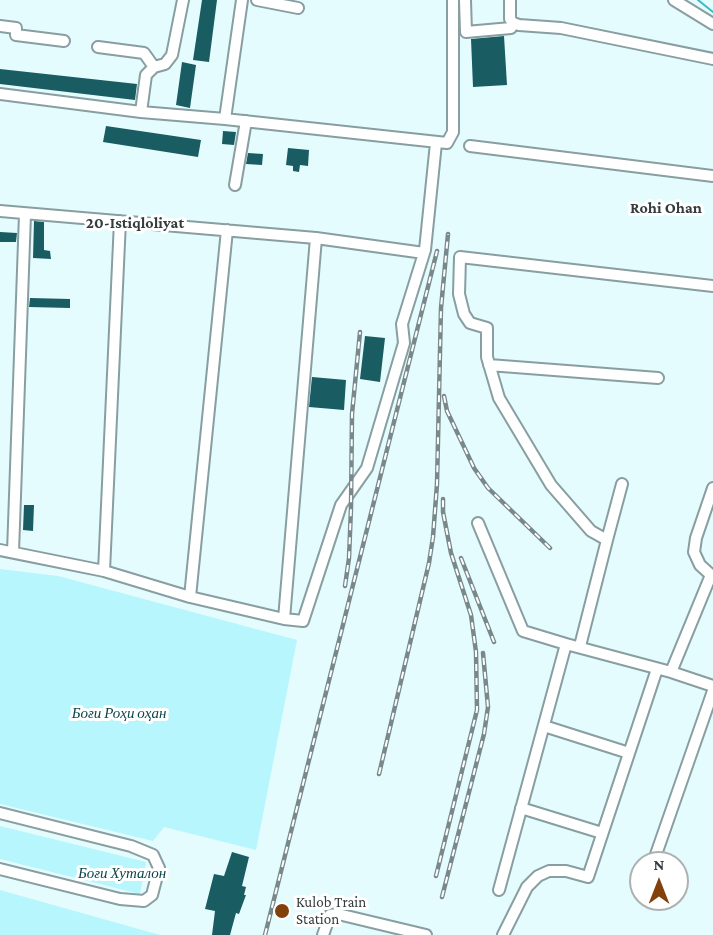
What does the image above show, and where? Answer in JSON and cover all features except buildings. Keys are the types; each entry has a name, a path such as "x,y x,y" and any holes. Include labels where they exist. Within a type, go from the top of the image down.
{"street":[{"path":"141,112 146,75 154,67 165,64 172,55 183,0"},
{"path":"225,119 242,0"},
{"path":"257,0 298,8"},
{"path":"0,94 141,112 447,143 453,132 453,0"},
{"path":"465,0 466,32 511,28 513,23"},
{"path":"510,0 510,19 519,25 561,28 713,59"},
{"path":"674,0 713,24"},
{"path":"0,26 16,28 16,35 64,41"},
{"path":"98,47 144,53 154,67"},
{"path":"235,185 246,121"},
{"path":"0,550 104,571 190,597 284,619 303,621 341,505 367,468 404,343 402,324 424,254 436,143"},
{"path":"470,146 713,176"},
{"path":"0,211 316,238 424,254"},
{"path":"13,552 26,214"},
{"path":"104,571 120,220"},
{"path":"190,597 227,230"},
{"path":"284,619 316,238"},
{"path":"607,540 591,531 551,485 499,398 487,357 487,328 470,323 464,314 459,294 460,257 713,286"},
{"path":"489,365 658,378"},
{"path":"579,646 622,484"},
{"path":"671,672 712,575 700,565 694,552 696,538 713,488"},
{"path":"478,522 524,631 671,672 713,687 657,851"},
{"path":"499,890 566,644"},
{"path":"503,935 527,886 538,876 549,871 558,871 588,877 657,669"},
{"path":"544,726 629,753"},
{"path":"521,808 602,833"},
{"path":"0,813 131,846 153,855 159,868 152,895 144,901 120,899 0,869"},
{"path":"323,935 330,915 338,914 426,935"}],"green space":[{"name":"Боғи Роҳи оҳан","path":"0,569 58,576 297,640 256,850 164,827 153,841 0,804"},
{"name":"Боғи Хуталон","path":"0,826 146,862 140,894 0,859"},
{"path":"0,890 160,935 0,935"}],"waterway":[{"path":"698,0 713,12"}],"railway":[{"path":"379,774 429,563 433,537 437,484 441,308 448,234"},
{"path":"265,935 437,251"},
{"path":"345,586 349,558 352,414 360,332"},
{"path":"444,396 447,411 474,468 488,488 550,548"},
{"path":"436,876 477,710 476,652 471,615 451,553 443,512 443,499"},
{"path":"461,558 494,642"},
{"path":"442,897 484,734 488,707 483,653"}],"place":[{"name":"Kulob Train Station","path":"282,911"}],"district":[{"name":"Rohi Ohan","path":"666,208"},
{"name":"20-Istiqloliyat","path":"135,223"}]}
